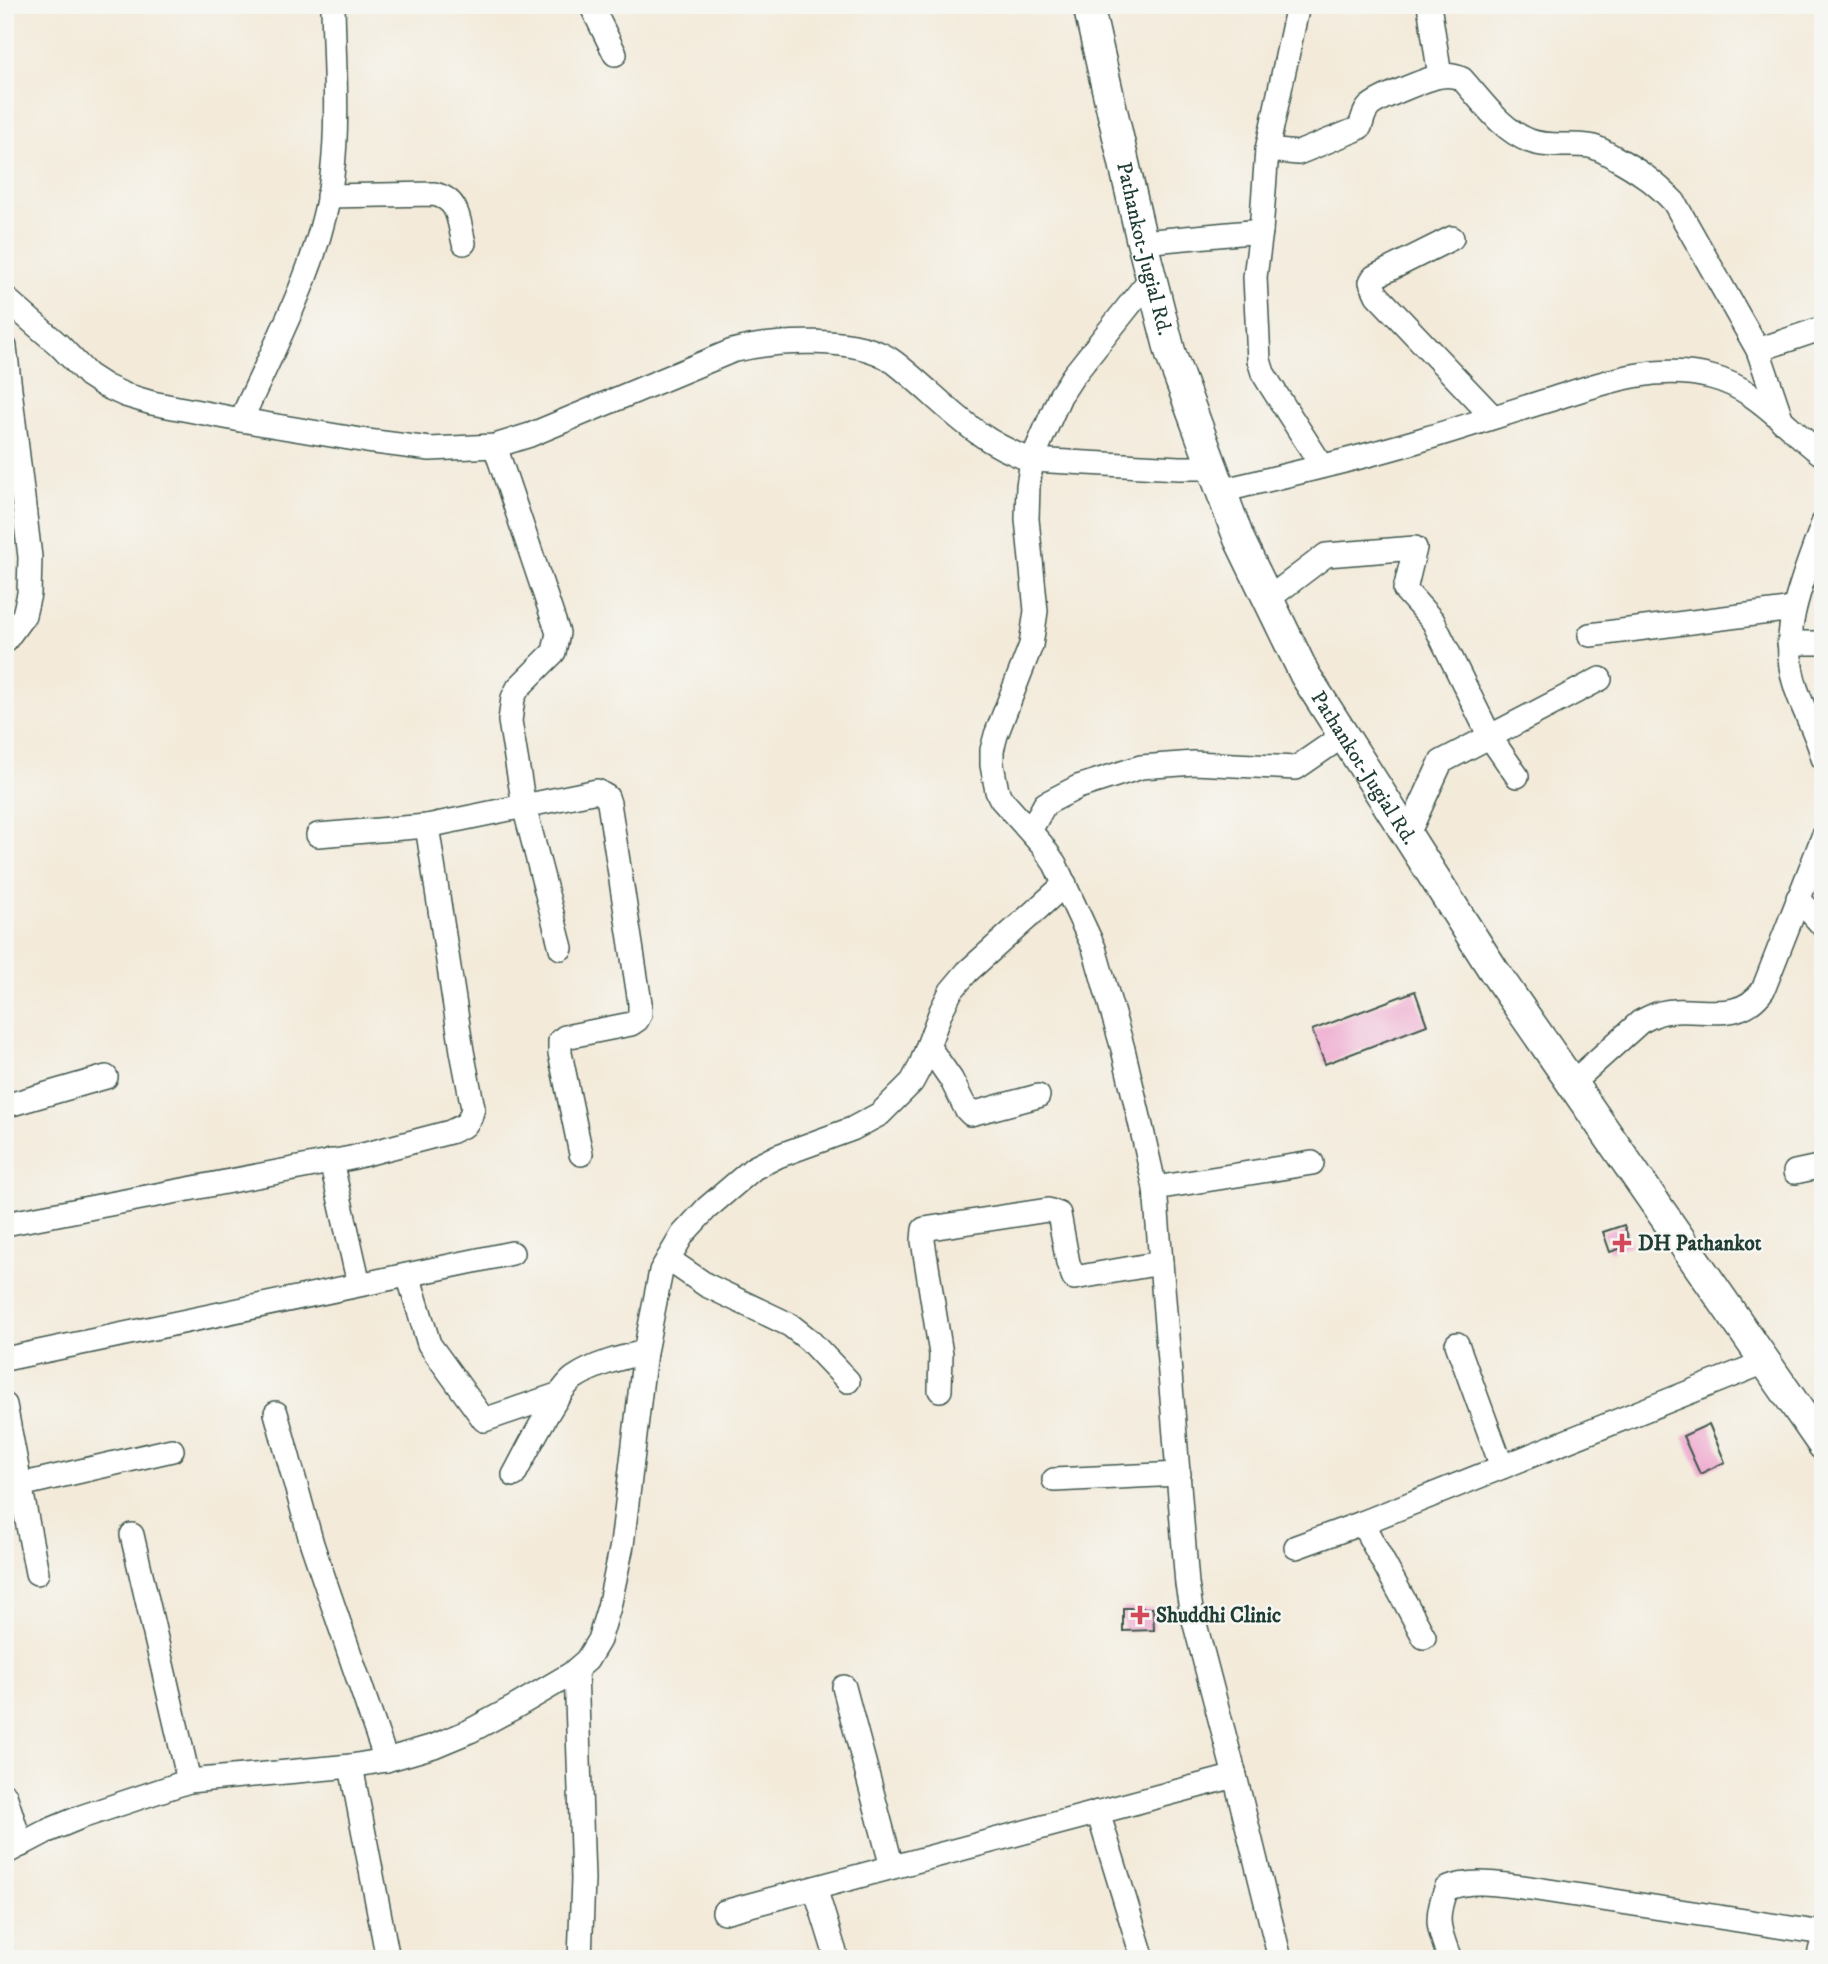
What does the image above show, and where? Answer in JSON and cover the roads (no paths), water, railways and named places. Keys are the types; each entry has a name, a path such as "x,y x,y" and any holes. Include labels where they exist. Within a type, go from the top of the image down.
{"main road":[{"name":"Pathankot-Jugial Rd.","path":"1088,5 1142,242 1171,355 1238,539 1306,675 1494,971 1820,1437"}],"street":[{"path":"241,420 304,281 324,217 335,143 334,5"},
{"path":"590,5 615,54"},
{"path":"1298,5 1267,150 1255,277 1259,360 1263,373 1322,466"},
{"path":"1429,5 1440,76"},
{"path":"1267,150 1298,153 1355,130 1360,127 1369,106 1381,98 1440,76 1456,76 1462,79 1499,120 1520,136 1542,144 1592,146 1643,173 1674,202 1758,350 1782,421"},
{"path":"328,197 434,194 445,197 453,204 464,243"},
{"path":"1142,242 1261,231"},
{"path":"1452,238 1374,277 1372,287 1493,417"},
{"path":"1151,278 1073,376 1060,396 1032,460 1028,486 1028,539 1036,611 1031,645 992,750 993,774 996,791 1055,864 1065,884 1094,948 1123,1049 1155,1188 1191,1609 1280,1959"},
{"path":"5,298 59,345 88,375 105,386 152,403 353,439 430,449 495,446 530,435 732,351 753,345 778,343 825,344 873,351 892,361 982,437 1012,454 1032,460 1179,468 1217,479 1322,466 1425,439 1618,378 1657,372 1710,377 1739,387 1761,402 1802,440 1823,455"},
{"path":"1758,350 1823,328"},
{"path":"5,347 30,557 29,594 24,615 5,641"},
{"path":"495,446 558,633 554,652 518,688 513,698 510,721 524,806 561,948"},
{"path":"1823,523 1794,609 1789,643 1793,679 1823,758"},
{"path":"1268,599 1326,555 1415,548 1405,590 1433,621 1490,737 1517,776"},
{"path":"1590,635 1794,609"},
{"path":"1789,643 1823,643"},
{"path":"1408,834 1441,762 1600,679"},
{"path":"1030,831 1045,804 1077,787 1141,767 1194,763 1296,768 1345,735"},
{"path":"318,835 427,826 597,791 607,797 640,1014 631,1024 565,1037 560,1041 560,1054 581,1154"},
{"path":"5,1224 331,1161 450,1132 466,1125 473,1108 427,826"},
{"path":"1572,1083 1640,1022 1653,1016 1675,1012 1715,1013 1734,1010 1755,1001 1763,990 1823,837"},
{"path":"5,1795 13,1849 81,1817 189,1781 351,1766 386,1760 434,1746 470,1731 576,1670 587,1660 598,1640 609,1607 622,1545 645,1352 661,1271 682,1234 707,1208 754,1168 778,1156 852,1129 880,1114 912,1082 951,990 967,972 1065,884"},
{"path":"1798,898 1823,926"},
{"path":"928,1046 971,1114 1038,1096"},
{"path":"5,1106 106,1077"},
{"path":"331,1161 359,1284"},
{"path":"1155,1188 1312,1163"},
{"path":"1795,1172 1823,1166"},
{"path":"940,1390 941,1354 923,1241 924,1229 1048,1210 1059,1214 1068,1263 1074,1278 1161,1263"},
{"path":"5,1359 512,1253"},
{"path":"668,1259 706,1285 790,1325 809,1340 848,1381"},
{"path":"408,1275 429,1344 484,1420 560,1394"},
{"path":"1457,1344 1502,1467"},
{"path":"514,1475 560,1394 571,1380 607,1362 645,1352"},
{"path":"1296,1547 1765,1362"},
{"path":"5,1405 10,1459 20,1485 37,1573"},
{"path":"276,1413 312,1544 386,1760"},
{"path":"20,1485 172,1450"},
{"path":"1054,1480 1179,1474"},
{"path":"1362,1523 1423,1637"},
{"path":"132,1535 189,1781"},
{"path":"576,1670 583,1879 580,1959"},
{"path":"844,1687 892,1867"},
{"path":"351,1766 388,1959"},
{"path":"724,1912 1235,1776"},
{"path":"1098,1812 1143,1959"},
{"path":"1450,1959 1440,1934 1438,1914 1446,1889 1459,1884 1485,1883 1530,1888 1823,1933"},
{"path":"815,1888 837,1959"},
{"path":"1818,1959 1823,1940"}],"place":[{"name":"DH Pathankot","path":"1622,1243"},
{"name":"Shuddhi Clinic","path":"1140,1615"}]}
